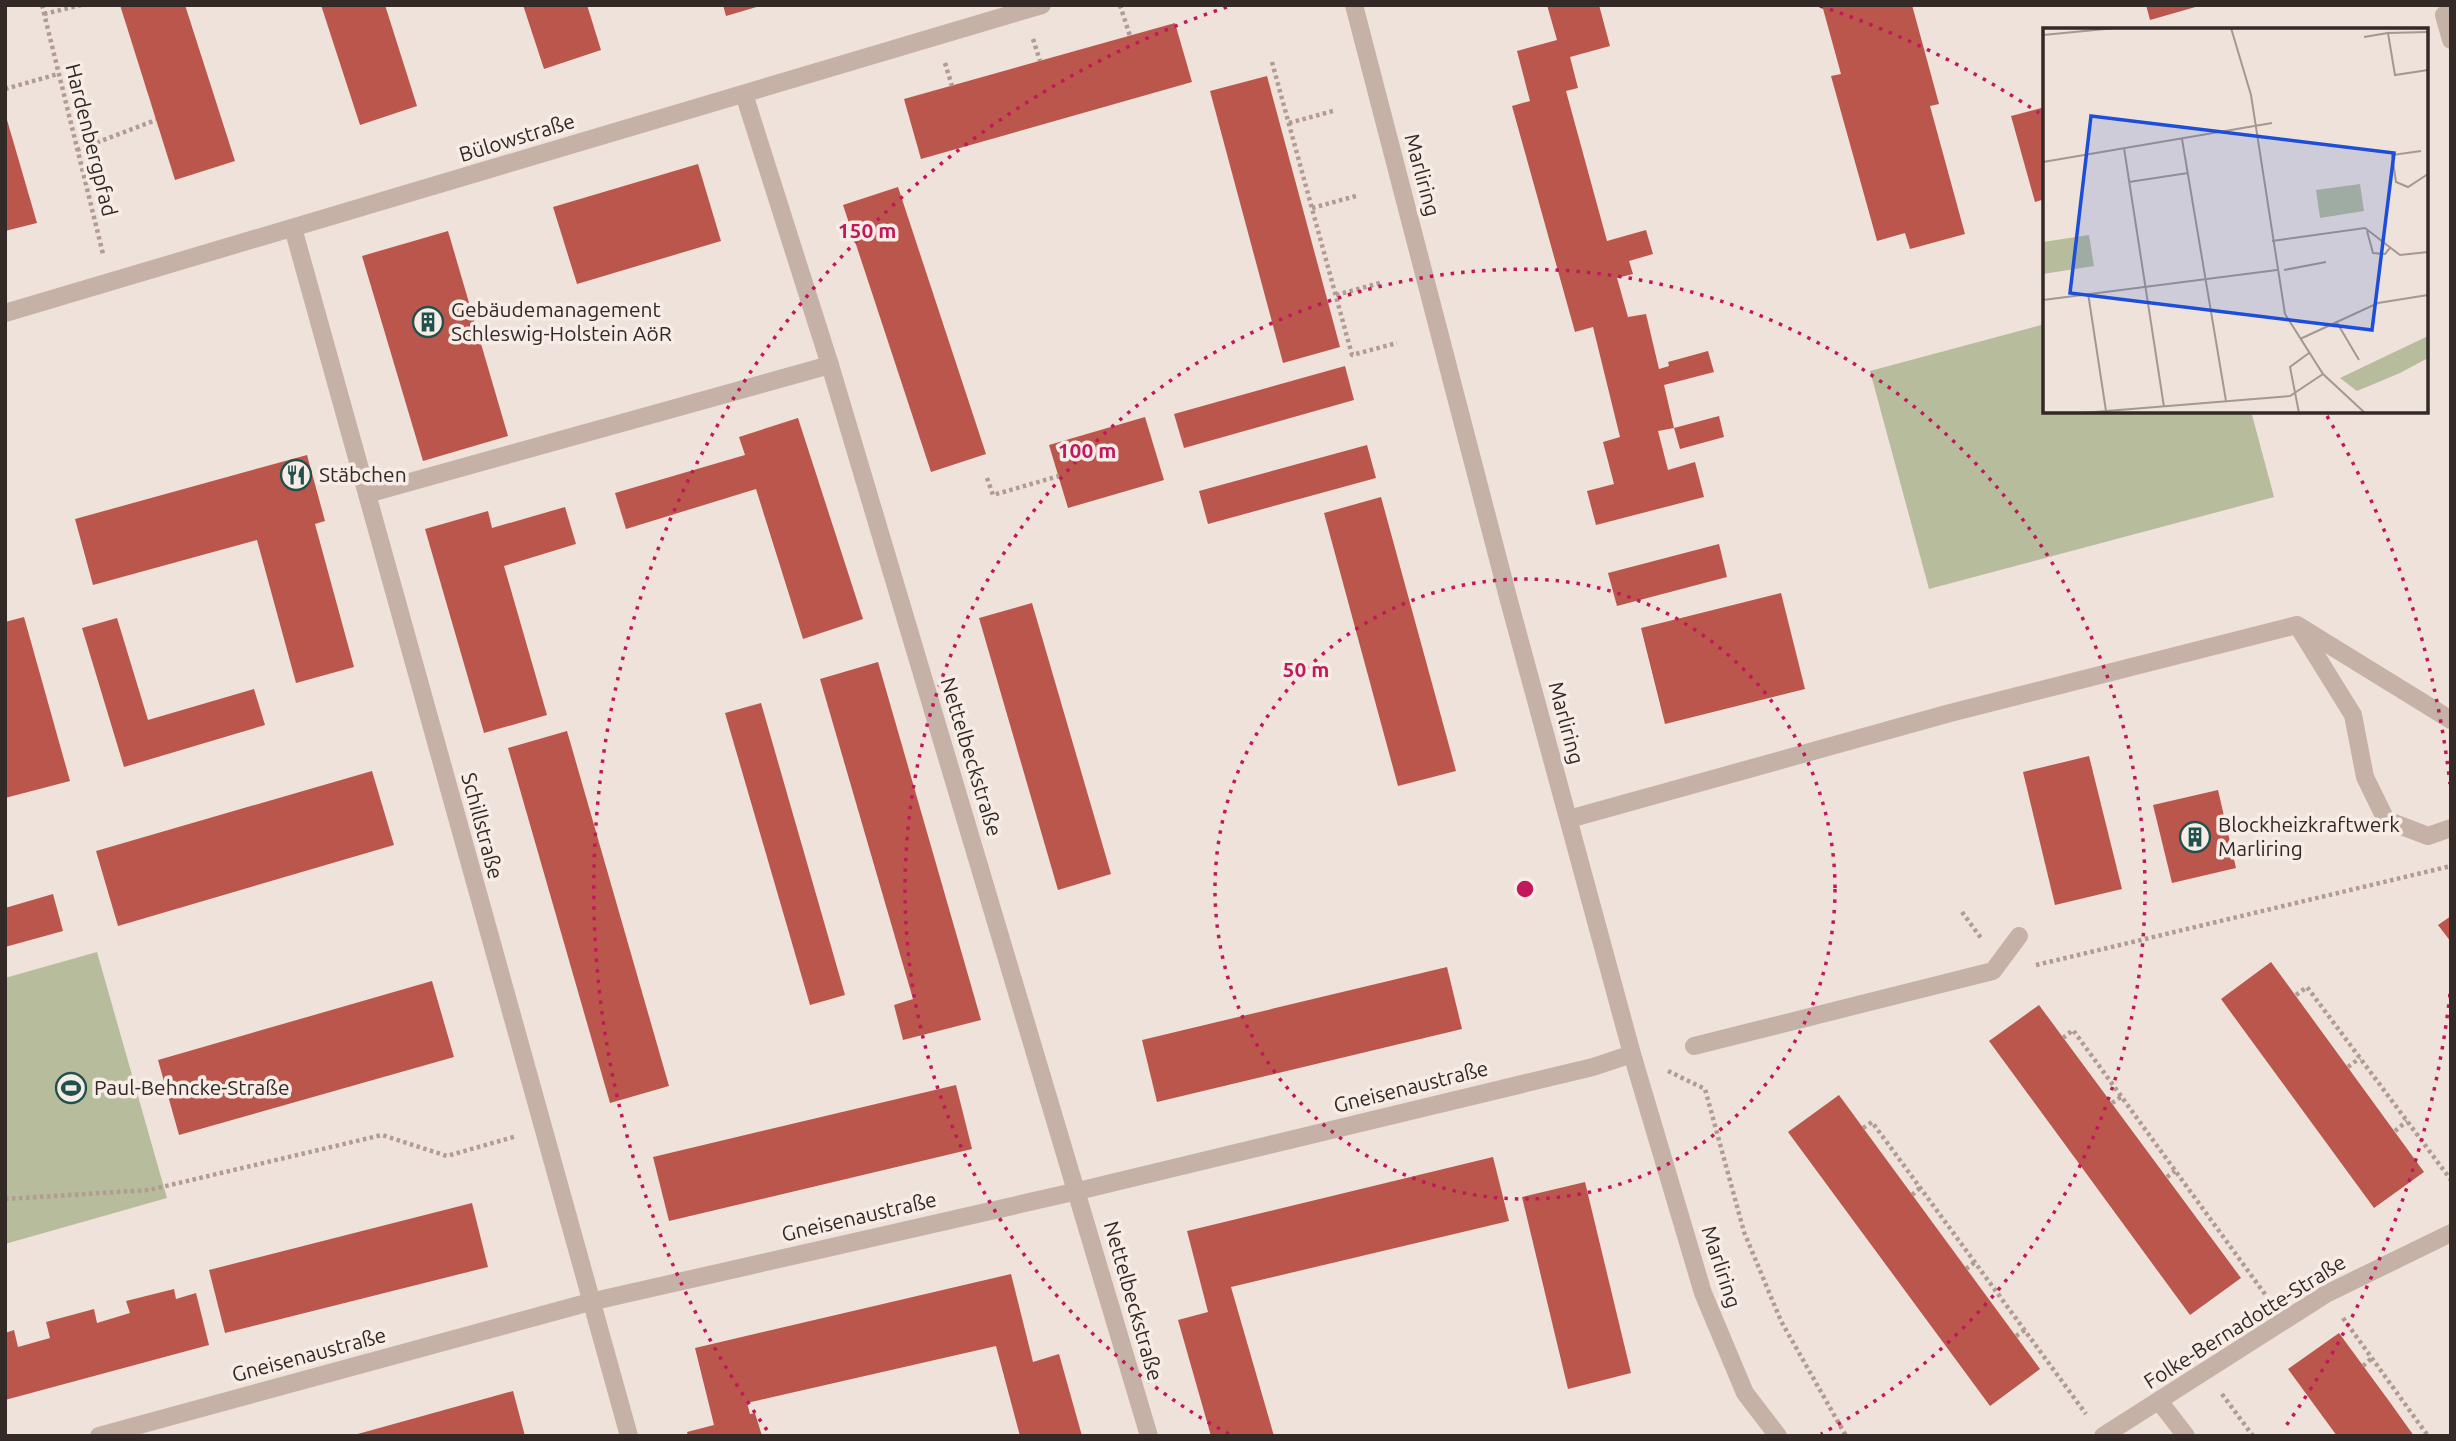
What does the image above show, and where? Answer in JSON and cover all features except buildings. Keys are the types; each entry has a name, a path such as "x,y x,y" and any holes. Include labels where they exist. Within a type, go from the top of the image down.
{"street":[{"name":"Bülowstraße","path":"5,313 1042,5"},
{"name":"Marliring","path":"1354,5 1509,601 1632,1054 1703,1293 1745,1393 1778,1436"},
{"path":"2451,13 2444,15 2451,40"},
{"name":"Nettelbeckstraße","path":"744,94 830,365 1149,1436"},
{"name":"Schillstraße","path":"293,228 629,1436"},
{"path":"367,494 830,365"},
{"path":"1569,819 1937,716 2297,625 2451,719"},
{"path":"2297,625 2353,715 2365,777 2386,820 2428,836 2451,828"},
{"path":"1694,1046 1993,971 2019,936"},
{"name":"Gneisenaustraße","path":"99,1436 149,1429 590,1302 1078,1191 1579,1070 1632,1054"},
{"name":"Folke-Bernadotte-Straße","path":"2103,1436 2326,1294 2451,1233"},
{"path":"2160,1401 2186,1436"}],"path":[{"name":"Hardenbergpfad","path":"43,5 111,282"},
{"path":"44,15 81,5"},
{"path":"1120,5 1130,36"},
{"path":"1272,62 1352,355 1397,343"},
{"path":"5,89 59,74"},
{"path":"1289,123 1333,111"},
{"path":"77,150 156,120"},
{"path":"1312,208 1356,196"},
{"path":"1336,295 1380,282"},
{"path":"987,478 993,495 1059,477"},
{"path":"1962,912 1987,948 2029,967 2451,866"},
{"path":"2295,995 2307,987 2451,1180"},
{"path":"2063,1038 2073,1030 2284,1321"},
{"path":"2348,1067 2360,1058"},
{"path":"1705,1089 1744,1232 1781,1321 1846,1436"},
{"path":"2112,1103 2121,1097"},
{"path":"2395,1131 2407,1121"},
{"path":"1863,1128 1872,1122 2087,1415"},
{"path":"5,1199 149,1190 382,1135 447,1156 542,1129"},
{"path":"2167,1177 2175,1171"},
{"path":"1912,1195 1921,1188"},
{"path":"2217,1245 2224,1239"},
{"path":"1966,1269 1975,1262"},
{"path":"2326,1294 2426,1435"},
{"path":"2016,1336 2025,1330"},
{"path":"2363,1366 2372,1358"},
{"path":"2205,1372 2253,1436"}],"green space":[{"path":"2043,325 2043,413 2252,413 2274,497 1929,589 1870,371"},
{"name":"Paul-Behncke-Straße","path":"97,952 167,1198 5,1244 5,978"}],"place":[{"name":"Gebäudemanagement Schleswig-Holstein AöR","path":"428,322"},
{"name":"Stäbchen","path":"296,475"},
{"name":"Blockheizkraftwerk Marliring","path":"2195,837"},
{"name":"Paul-Behncke-Straße","path":"71,1088"}]}
